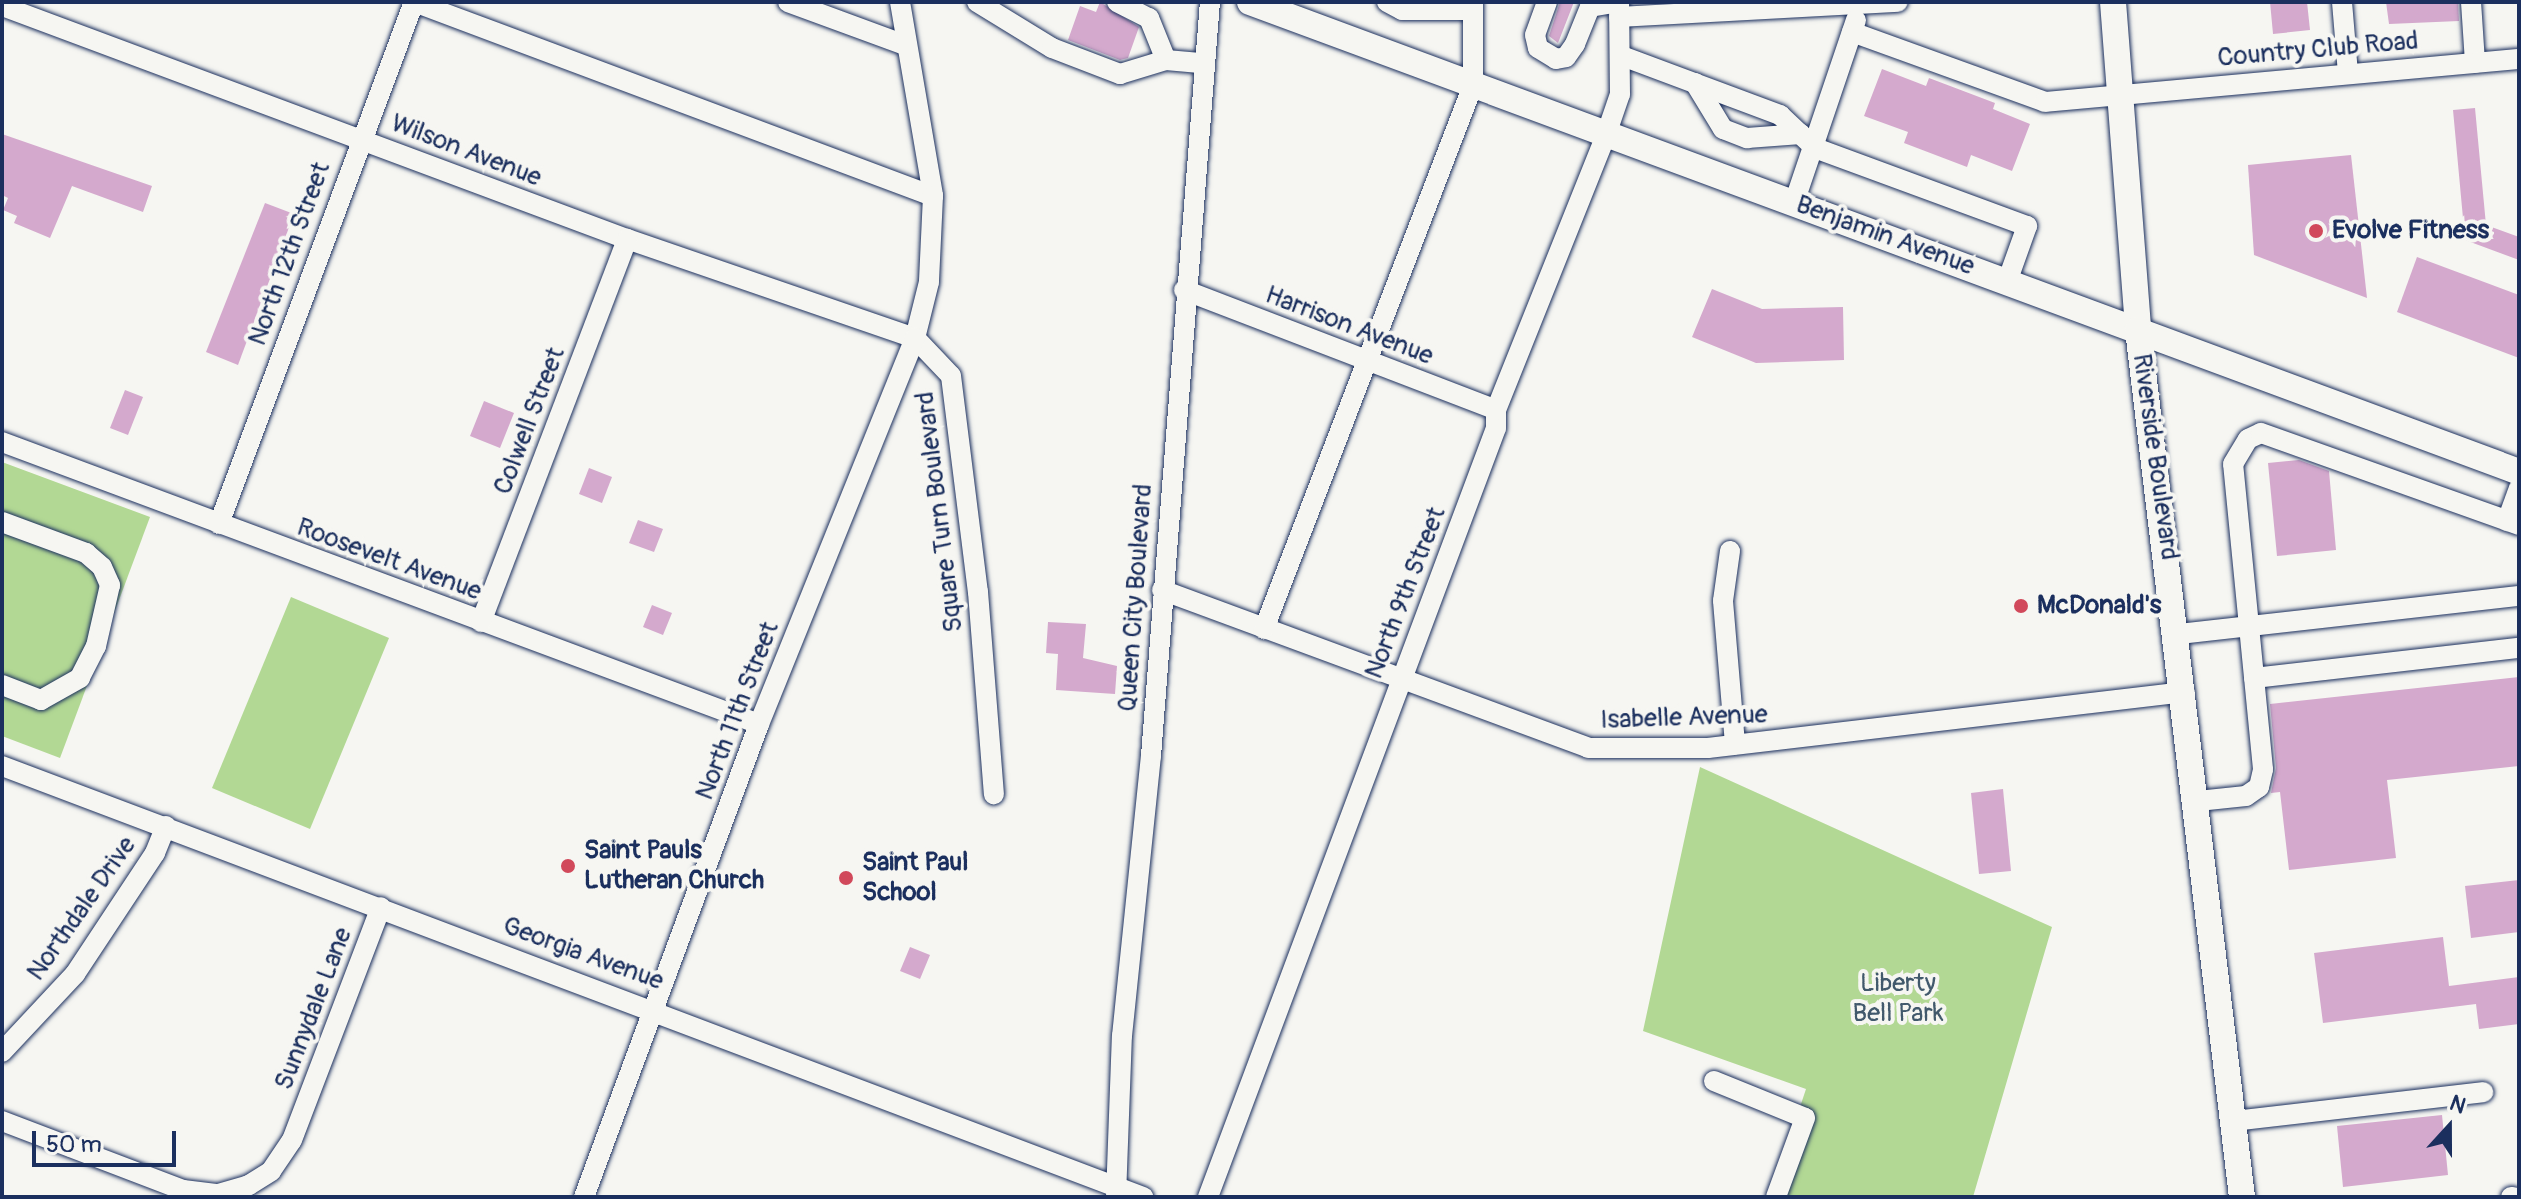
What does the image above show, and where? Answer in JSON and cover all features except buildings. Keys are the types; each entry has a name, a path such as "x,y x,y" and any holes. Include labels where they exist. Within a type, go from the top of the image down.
{"main road":[{"name":"Benjamin Avenue","path":"1250,2 2519,472"},
{"name":"Riverside Boulevard","path":"2113,2 2138,330 2179,634 2242,1197"}],"street":[{"name":"North 12th Street","path":"219,524 360,139 414,2"},
{"path":"414,2 933,196"},
{"path":"788,2 905,45"},
{"path":"900,2 933,196 929,282 915,338"},
{"path":"977,2 1052,48 1120,74 1166,60 1203,63"},
{"path":"1117,2 1149,18 1166,60"},
{"name":"Queen City Boulevard","path":"1116,1192 1122,1036 1210,2"},
{"path":"1264,629 1370,362 1473,85 1473,6 1402,10 1387,2"},
{"path":"1547,2 1535,35 1538,48 1556,59 1566,57 1575,44 1590,7 1862,5 1898,2"},
{"path":"2342,2 2348,73"},
{"path":"2471,2 2475,63"},
{"path":"1794,203 1808,141 1862,5"},
{"name":"Wilson Avenue","path":"2,6 627,239 915,338"},
{"name":"North 9th Street","path":"1208,1197 1496,428 1496,410 1575,223 1607,132 1620,94 1622,56 1618,7"},
{"name":"Country Club Road","path":"1852,32 2045,102 2519,59"},
{"path":"1622,56 1780,115 1808,141"},
{"path":"1695,83 1723,129 1747,138 1808,141 2027,226 2007,282"},
{"name":"Colwell Street","path":"481,622 627,239"},
{"name":"Harrison Avenue","path":"1184,290 1496,410"},
{"name":"North 11th Street","path":"584,1197 759,724 915,338"},
{"name":"Square Turn Boulevard","path":"915,338 951,376 978,592 994,794"},
{"path":"2198,801 2246,796 2259,787 2263,769 2233,464 2238,449 2261,433 2513,523 2519,488"},
{"name":"Roosevelt Avenue","path":"2,442 759,724"},
{"path":"2,522 86,553 102,567 110,585 96,646 80,678 41,700 2,685"},
{"path":"1730,551 1723,601 1735,745"},
{"name":"Isabelle Avenue","path":"1162,590 1588,748 1735,745 2185,692"},
{"path":"2179,634 2519,596"},
{"path":"2254,678 2519,648"},
{"name":"Georgia Avenue","path":"2,766 654,1009 1116,1192 1143,1197"},
{"name":"Northdale Drive","path":"2,1052 75,974 155,853 166,826"},
{"name":"Sunnydale Lane","path":"2,1121 183,1190 218,1194 249,1185 271,1171 292,1140 381,907"},
{"path":"1714,1081 1805,1118 1776,1197"},
{"path":"2234,1121 2483,1092"}],"green space":[{"path":"2,462 150,517 60,758 2,736"},
{"path":"291,597 389,638 310,829 212,788"},
{"name":"Liberty Bell Park","path":"1700,767 2052,927 1973,1197 1770,1197 1806,1089 1643,1031"}],"place":[{"name":"Evolve Fitness","path":"2316,231"},
{"name":"McDonald's","path":"2021,606"},
{"name":"Saint Pauls Lutheran Church","path":"568,866"},
{"name":"Saint Paul School","path":"846,878"}]}
